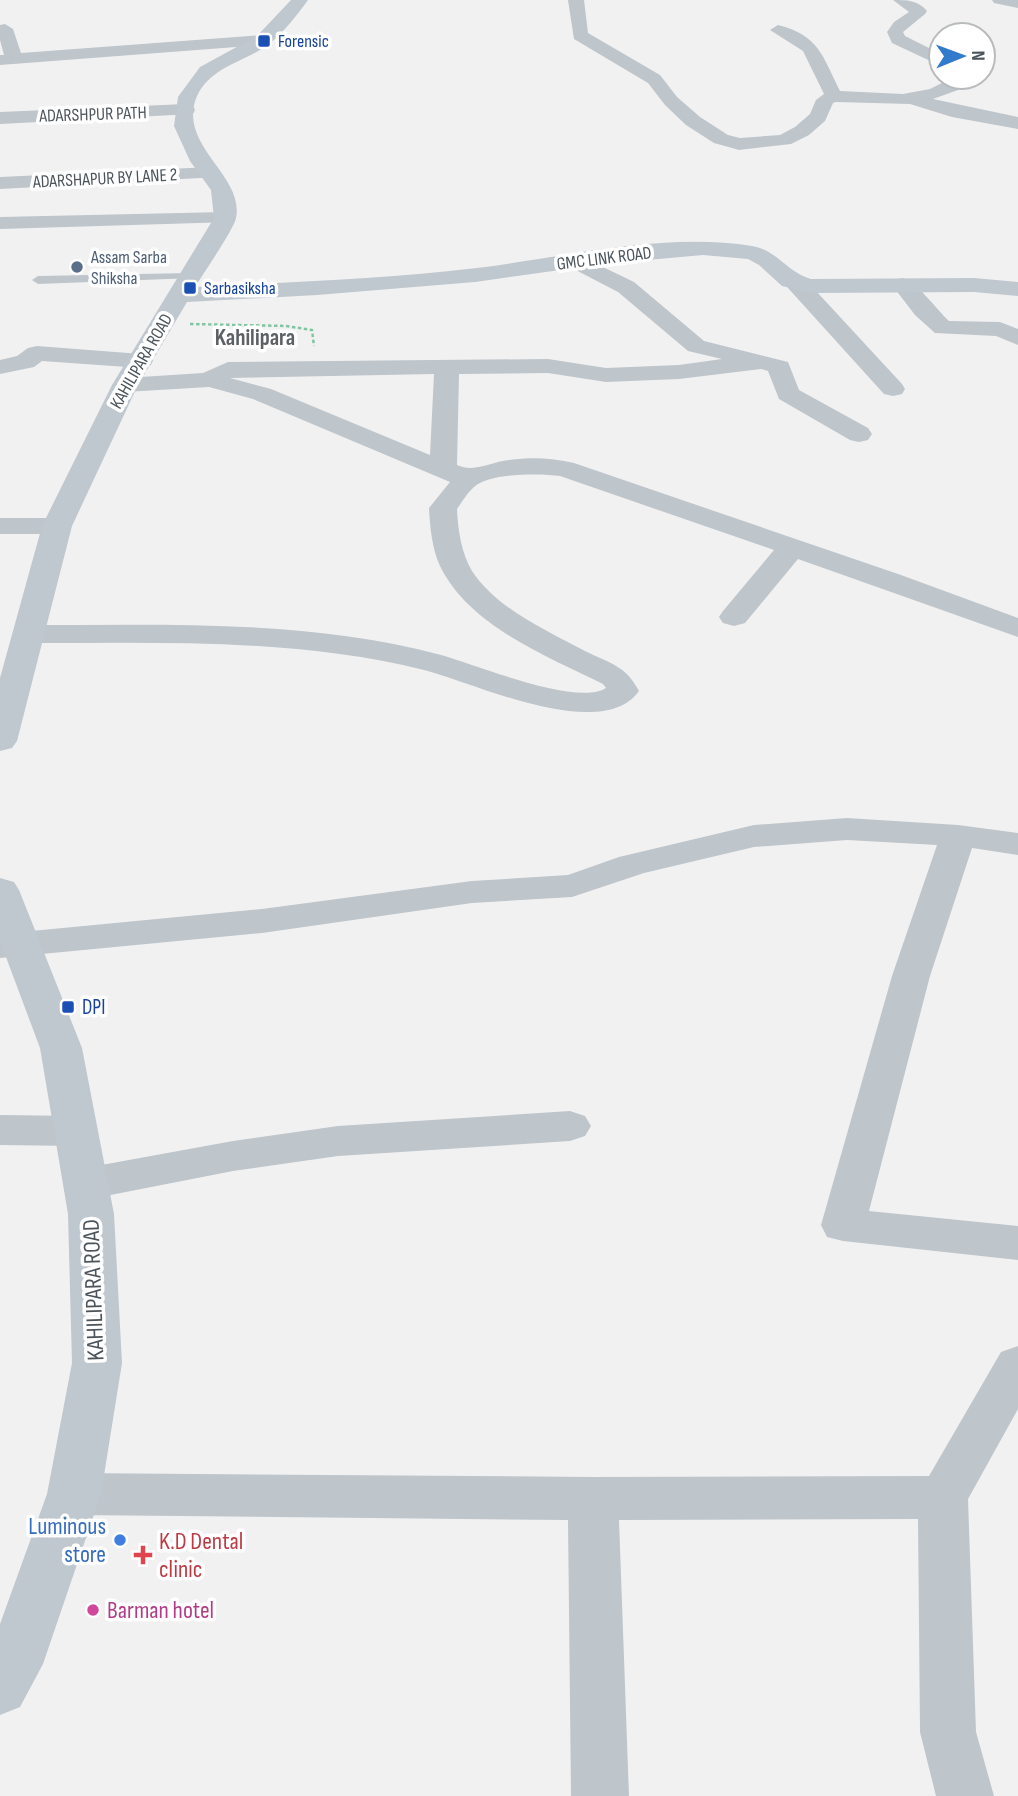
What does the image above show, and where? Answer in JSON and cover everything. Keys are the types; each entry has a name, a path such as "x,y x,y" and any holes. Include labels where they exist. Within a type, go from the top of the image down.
{"main road":[{"path":"225,218 222,189 200,162 184,126 187,97 205,71 262,40 300,0"},
{"name":"KAHILIPARA ROAD","path":"0,741 57,526 125,385 225,218"},
{"name":"GMC LINK ROAD","path":"185,286 317,288 462,276 703,248 753,253 767,260 790,281 796,283"},
{"path":"796,283 811,286 974,285 1018,289"},
{"name":"KAHILIPARA ROAD","path":"0,890 11,945 61,1048 91,1213 97,1363 74,1494 14,1664 0,1688"}],"street":[{"path":"576,0 580,35 654,79 671,101 692,121 721,139 739,144 784,140 818,117 825,100 834,96 913,99 952,111 1018,123"},
{"path":"901,0 919,11 900,23 895,32 898,40 927,54"},
{"path":"1000,0 1018,3"},
{"path":"4,24 7,60 262,40"},
{"path":"778,30 803,42 818,59 834,96"},
{"path":"913,99 942,91"},
{"name":"ADARSHPUR PATH","path":"0,118 186,110"},
{"name":"ADARSHAPUR BY LANE 2","path":"0,183 211,173"},
{"path":"0,223 225,218"},
{"path":"576,261 625,287 696,346 779,367 788,394 859,434"},
{"path":"796,283 892,389"},
{"path":"903,285 923,310 943,328 1000,329 1018,338"},
{"path":"0,367 25,362 37,353 141,361"},
{"path":"209,380 228,369 548,366 606,375 679,372 763,361"},
{"path":"28,634 266,636 326,642 434,663 553,699 579,704 610,702 619,697 623,691 616,678 526,631 485,603 460,576 444,538 443,508 455,475 447,366"},
{"path":"125,385 209,380 262,394 455,475 508,468 545,466 565,469 1018,628"},
{"path":"0,526 57,526"},
{"path":"734,617 793,547"},
{"path":"11,945 262,921 471,892 572,886 632,865 754,836 847,830 958,836 1018,844"},
{"path":"958,836 911,976 843,1225 1018,1243"},
{"path":"85,1184 233,1156 338,1141 570,1126"},
{"path":"0,1130 76,1131"},
{"path":"965,1796 948,1732 943,1497 1018,1365"},
{"path":"74,1494 593,1499 943,1497"},
{"path":"593,1499 600,1796"}],"lane":[{"path":"38,280 185,286"}],"path":[{"path":"190,324 286,326 313,330 315,367"}],"place":[{"name":"Forensic","path":"264,41"},
{"name":"Assam Sarba Shiksha","path":"77,267"},
{"name":"Sarbasiksha","path":"190,288"},
{"name":"DPI","path":"68,1007"},
{"name":"Luminous store","path":"120,1540"},
{"name":"K.D Dental clinic","path":"143,1555"},
{"name":"Barman hotel","path":"93,1610"}],"district":[{"name":"Kahilipara","path":"255,337"}]}
